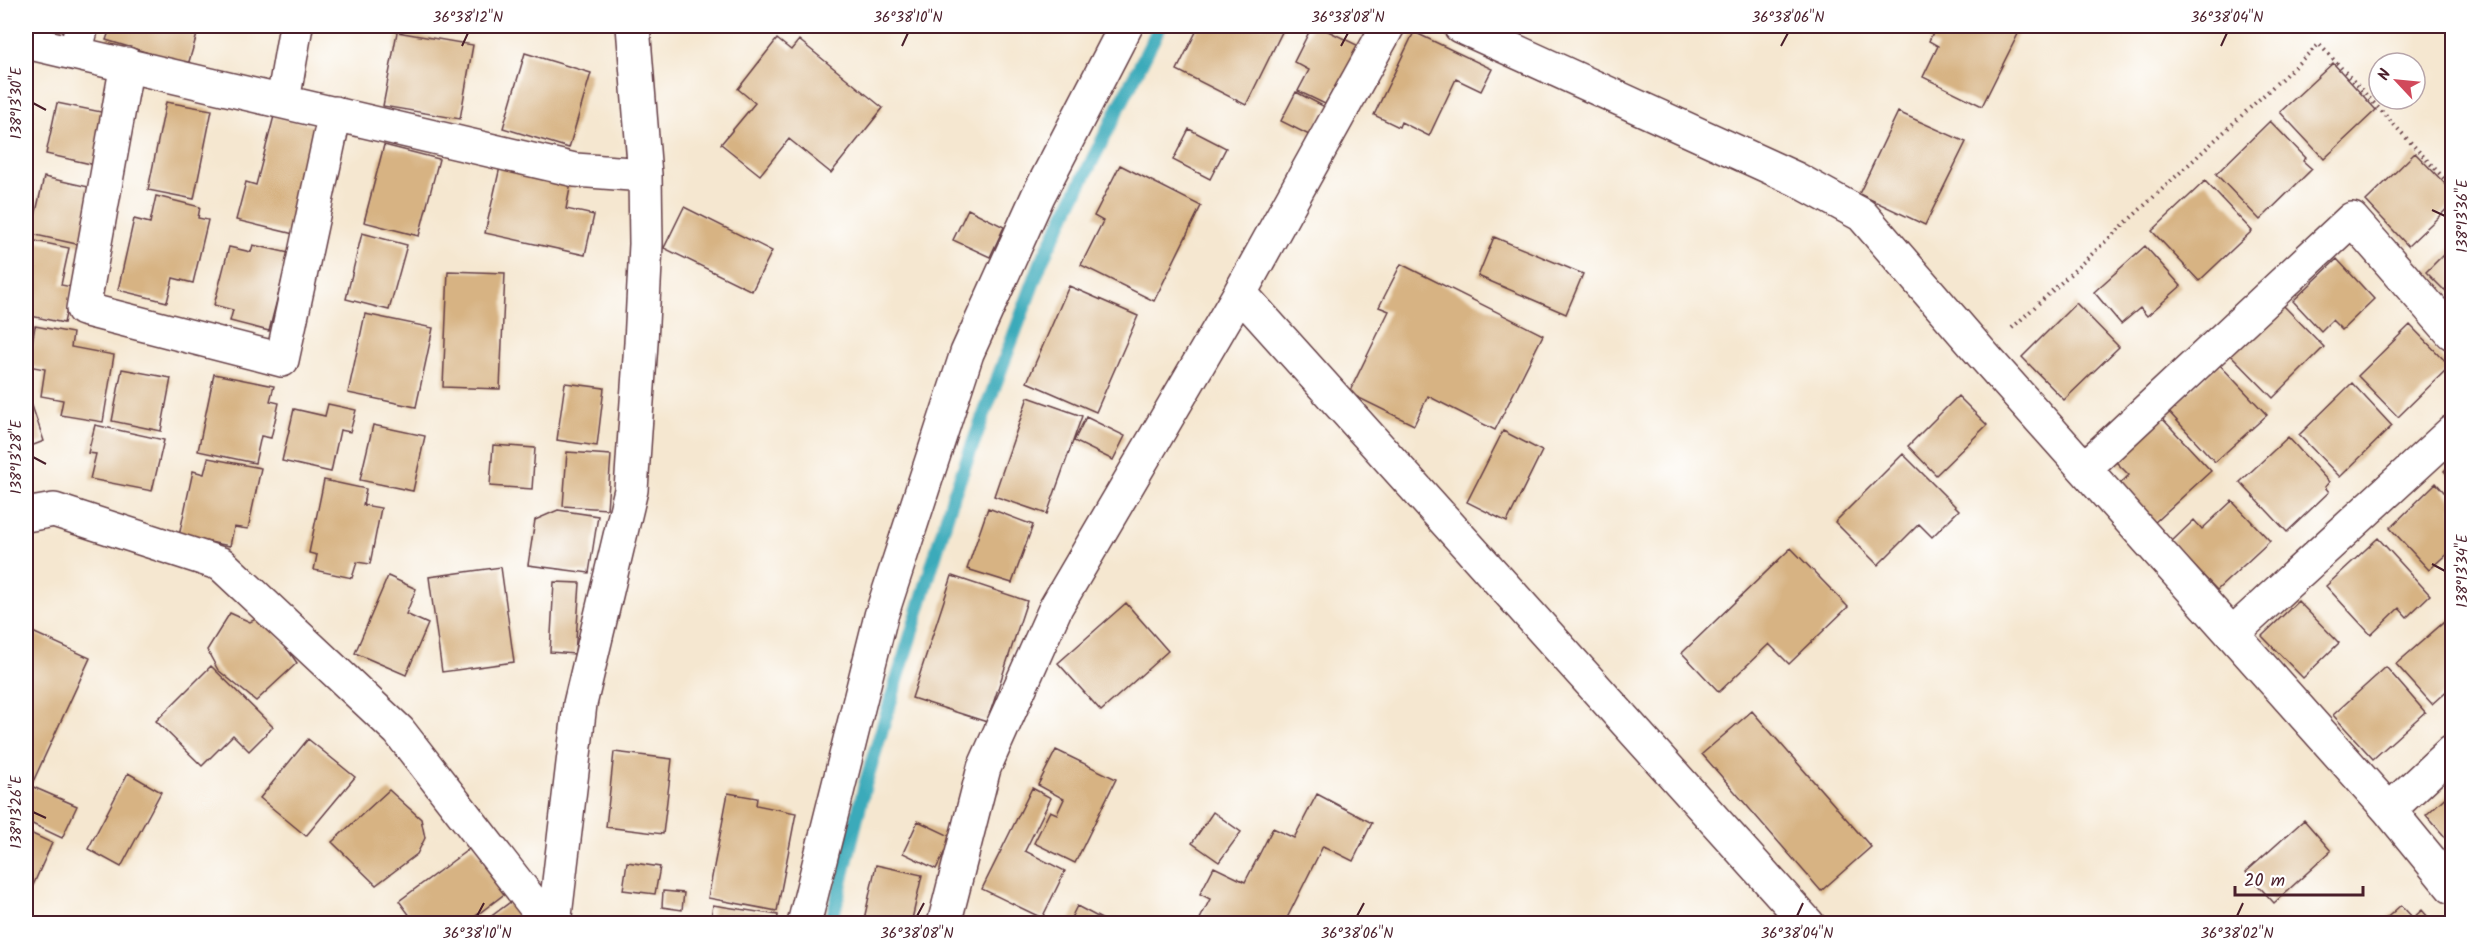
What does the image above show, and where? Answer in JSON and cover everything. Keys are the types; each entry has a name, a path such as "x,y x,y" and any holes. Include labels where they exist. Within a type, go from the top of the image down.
{"street":[{"path":"283,101 296,26"},
{"path":"551,924 580,704 631,490 646,244 645,174 633,26"},
{"path":"804,924 881,616 967,353 1038,196 1126,26"},
{"path":"1460,26 1796,179 1862,215 1983,355 2389,810 2452,887"},
{"path":"944,924 984,768 1056,607 1240,293 1379,28"},
{"path":"26,42 78,39 128,64 283,101 576,170 645,174"},
{"path":"128,64 83,309 282,360 335,113"},
{"path":"2085,468 2352,219 2452,333"},
{"path":"1240,293 1795,918"},
{"path":"2233,633 2452,432"},
{"path":"26,515 54,510 221,564 399,731 551,924"},
{"path":"2389,810 2452,751"}],"path":[{"path":"1983,355 2319,44 2452,187"}],"building":[{"path":"111,26 179,26 198,31 188,65 106,40"},
{"path":"1199,26 1285,26 1246,105 1177,70"},
{"path":"1312,26 1318,26 1363,48 1342,91 1335,87 1325,104 1298,91 1309,70 1294,62"},
{"path":"1936,26 2022,26 1982,106 1923,77 1938,46 1929,41"},
{"path":"397,32 473,45 460,119 383,106"},
{"path":"1414,32 1492,69 1481,91 1456,79 1429,136 1401,122 1399,127 1374,115"},
{"path":"777,39 791,50 799,40 883,108 831,173 789,139 760,175 721,144 755,103 738,89"},
{"path":"525,53 591,73 569,148 503,128"},
{"path":"2333,63 2367,100 2367,111 2375,111 2324,159 2280,112"},
{"path":"1296,92 1325,107 1311,136 1281,121"},
{"path":"166,102 212,110 194,199 148,190"},
{"path":"57,103 111,114 100,166 46,154"},
{"path":"1898,112 1966,142 1925,225 1859,194"},
{"path":"274,116 325,129 298,235 236,220 246,182 256,185"},
{"path":"2270,121 2306,158 2303,161 2312,169 2260,220 2216,174"},
{"path":"1189,129 1226,148 1210,179 1173,160"},
{"path":"384,145 439,159 419,236 364,222"},
{"path":"2415,153 2452,191 2452,204 2408,246 2366,201"},
{"path":"1120,165 1201,206 1154,301 1081,265 1103,221 1094,216"},
{"path":"500,167 571,183 566,209 594,215 585,255 485,233"},
{"path":"44,177 93,188 81,245 31,234"},
{"path":"2205,181 2252,231 2199,281 2152,231"},
{"path":"156,196 200,207 198,218 208,220 193,283 173,278 167,302 118,290 134,219 150,223"},
{"path":"684,207 772,251 752,291 664,248"},
{"path":"968,209 1004,227 990,257 953,240"},
{"path":"362,233 407,245 389,310 346,299"},
{"path":"1494,237 1583,274 1566,314 1478,276"},
{"path":"26,239 69,248 61,285 72,287 64,323 26,315"},
{"path":"253,245 289,253 269,331 230,321 233,310 214,305 229,247 251,252"},
{"path":"2145,246 2181,286 2147,316 2140,308 2121,324 2094,292"},
{"path":"2452,246 2452,298 2426,272"},
{"path":"2337,259 2374,299 2342,330 2332,320 2321,331 2293,301"},
{"path":"1401,264 1543,335 1495,430 1428,396 1414,425 1349,393 1389,311 1379,307"},
{"path":"448,271 505,273 500,389 443,387"},
{"path":"1069,286 1138,316 1096,412 1027,382"},
{"path":"2076,303 2119,347 2064,400 2022,357"},
{"path":"2281,303 2324,347 2273,398 2230,354"},
{"path":"365,314 433,328 416,407 348,393"},
{"path":"2410,325 2450,366 2398,417 2358,376"},
{"path":"35,326 73,333 71,347 114,355 103,422 60,415 63,400 41,396 45,369 28,366"},
{"path":"2219,364 2267,415 2215,462 2168,411"},
{"path":"122,369 171,378 161,431 112,421"},
{"path":"214,374 274,386 270,401 279,403 271,438 261,436 255,463 198,451"},
{"path":"565,383 604,388 597,446 557,440"},
{"path":"2352,383 2392,426 2340,477 2299,435"},
{"path":"26,388 44,441 26,448"},
{"path":"1958,396 1987,425 1936,475 1908,446"},
{"path":"1028,397 1082,416 1047,514 994,496"},
{"path":"328,404 356,410 350,432 340,430 331,472 282,461 294,409 325,416"},
{"path":"2160,416 2211,471 2154,523 2119,485 2129,475 2114,460"},
{"path":"1086,417 1125,436 1113,460 1074,441"},
{"path":"95,425 164,440 152,491 90,479 96,454 88,453"},
{"path":"373,425 425,436 413,491 360,480"},
{"path":"1503,431 1542,451 1507,522 1467,502"},
{"path":"2288,437 2329,482 2325,487 2329,492 2287,532 2240,482"},
{"path":"493,445 535,448 532,489 490,486"},
{"path":"567,452 611,455 607,509 563,506"},
{"path":"1903,454 1959,510 1932,537 1919,524 1878,565 1835,522"},
{"path":"208,458 261,468 248,529 234,527 230,546 179,536 193,471 204,474"},
{"path":"2452,463 2452,479 2444,471"},
{"path":"324,480 366,489 363,505 381,508 370,564 357,562 352,578 314,570 317,555 309,553"},
{"path":"2436,483 2452,501 2452,549 2429,570 2390,528"},
{"path":"2232,501 2270,541 2217,590 2171,542 2194,520 2202,529"},
{"path":"988,508 1033,525 1012,583 967,569"},
{"path":"558,510 598,516 589,573 528,565 535,520"},
{"path":"2378,538 2430,595 2407,617 2399,608 2371,635 2326,586"},
{"path":"1791,548 1848,607 1789,664 1769,644 1719,692 1682,653"},
{"path":"501,567 514,662 442,672 429,577"},
{"path":"388,576 416,589 406,614 428,624 406,675 355,653"},
{"path":"952,576 1027,601 987,722 912,698"},
{"path":"554,582 580,583 575,654 550,652"},
{"path":"2298,601 2339,643 2303,678 2262,636"},
{"path":"1126,603 1168,651 1101,711 1058,663"},
{"path":"230,613 250,622 264,615 297,663 256,701 218,670 207,650"},
{"path":"2450,617 2452,620 2452,686 2432,704 2396,664"},
{"path":"26,629 90,658 31,786 77,806 62,838 26,821"},
{"path":"211,666 273,727 249,751 233,735 202,766 156,721"},
{"path":"2386,667 2425,712 2373,759 2333,715"},
{"path":"1752,711 1871,847 1821,891 1702,754"},
{"path":"308,739 355,777 306,836 260,798"},
{"path":"1056,750 1116,779 1075,863 1034,843 1050,811 1057,814 1064,799 1038,785"},
{"path":"614,752 672,759 663,834 606,827"},
{"path":"128,773 161,792 121,867 88,849"},
{"path":"1032,788 1051,798 1025,851 1065,871 1042,918 982,889"},
{"path":"389,790 421,819 425,838 417,854 376,885 332,842"},
{"path":"2452,791 2452,845 2426,815"},
{"path":"728,793 757,798 756,805 796,813 777,911 708,898"},
{"path":"1317,794 1372,823 1353,861 1323,846 1284,924 1209,924 1200,919 1210,899 1200,894 1214,867 1245,882 1273,828 1294,838"},
{"path":"1213,812 1241,832 1219,862 1192,843"},
{"path":"2304,820 2331,851 2274,903 2246,872"},
{"path":"918,821 952,837 936,869 903,853"},
{"path":"26,831 52,843 26,901"},
{"path":"473,846 507,892 465,924 416,924 399,901"},
{"path":"627,862 660,867 655,894 623,890"},
{"path":"876,865 922,875 911,924 863,924"},
{"path":"663,891 684,893 682,910 662,907"},
{"path":"517,897 537,924 481,924"},
{"path":"713,905 778,915 777,924 710,924"},
{"path":"2401,905 2413,918 2422,910 2434,924 2380,924"},
{"path":"1077,906 1111,924 1068,924"}],"waterway":[{"path":"831,924 865,785 953,497 1042,260 1160,26"}]}
